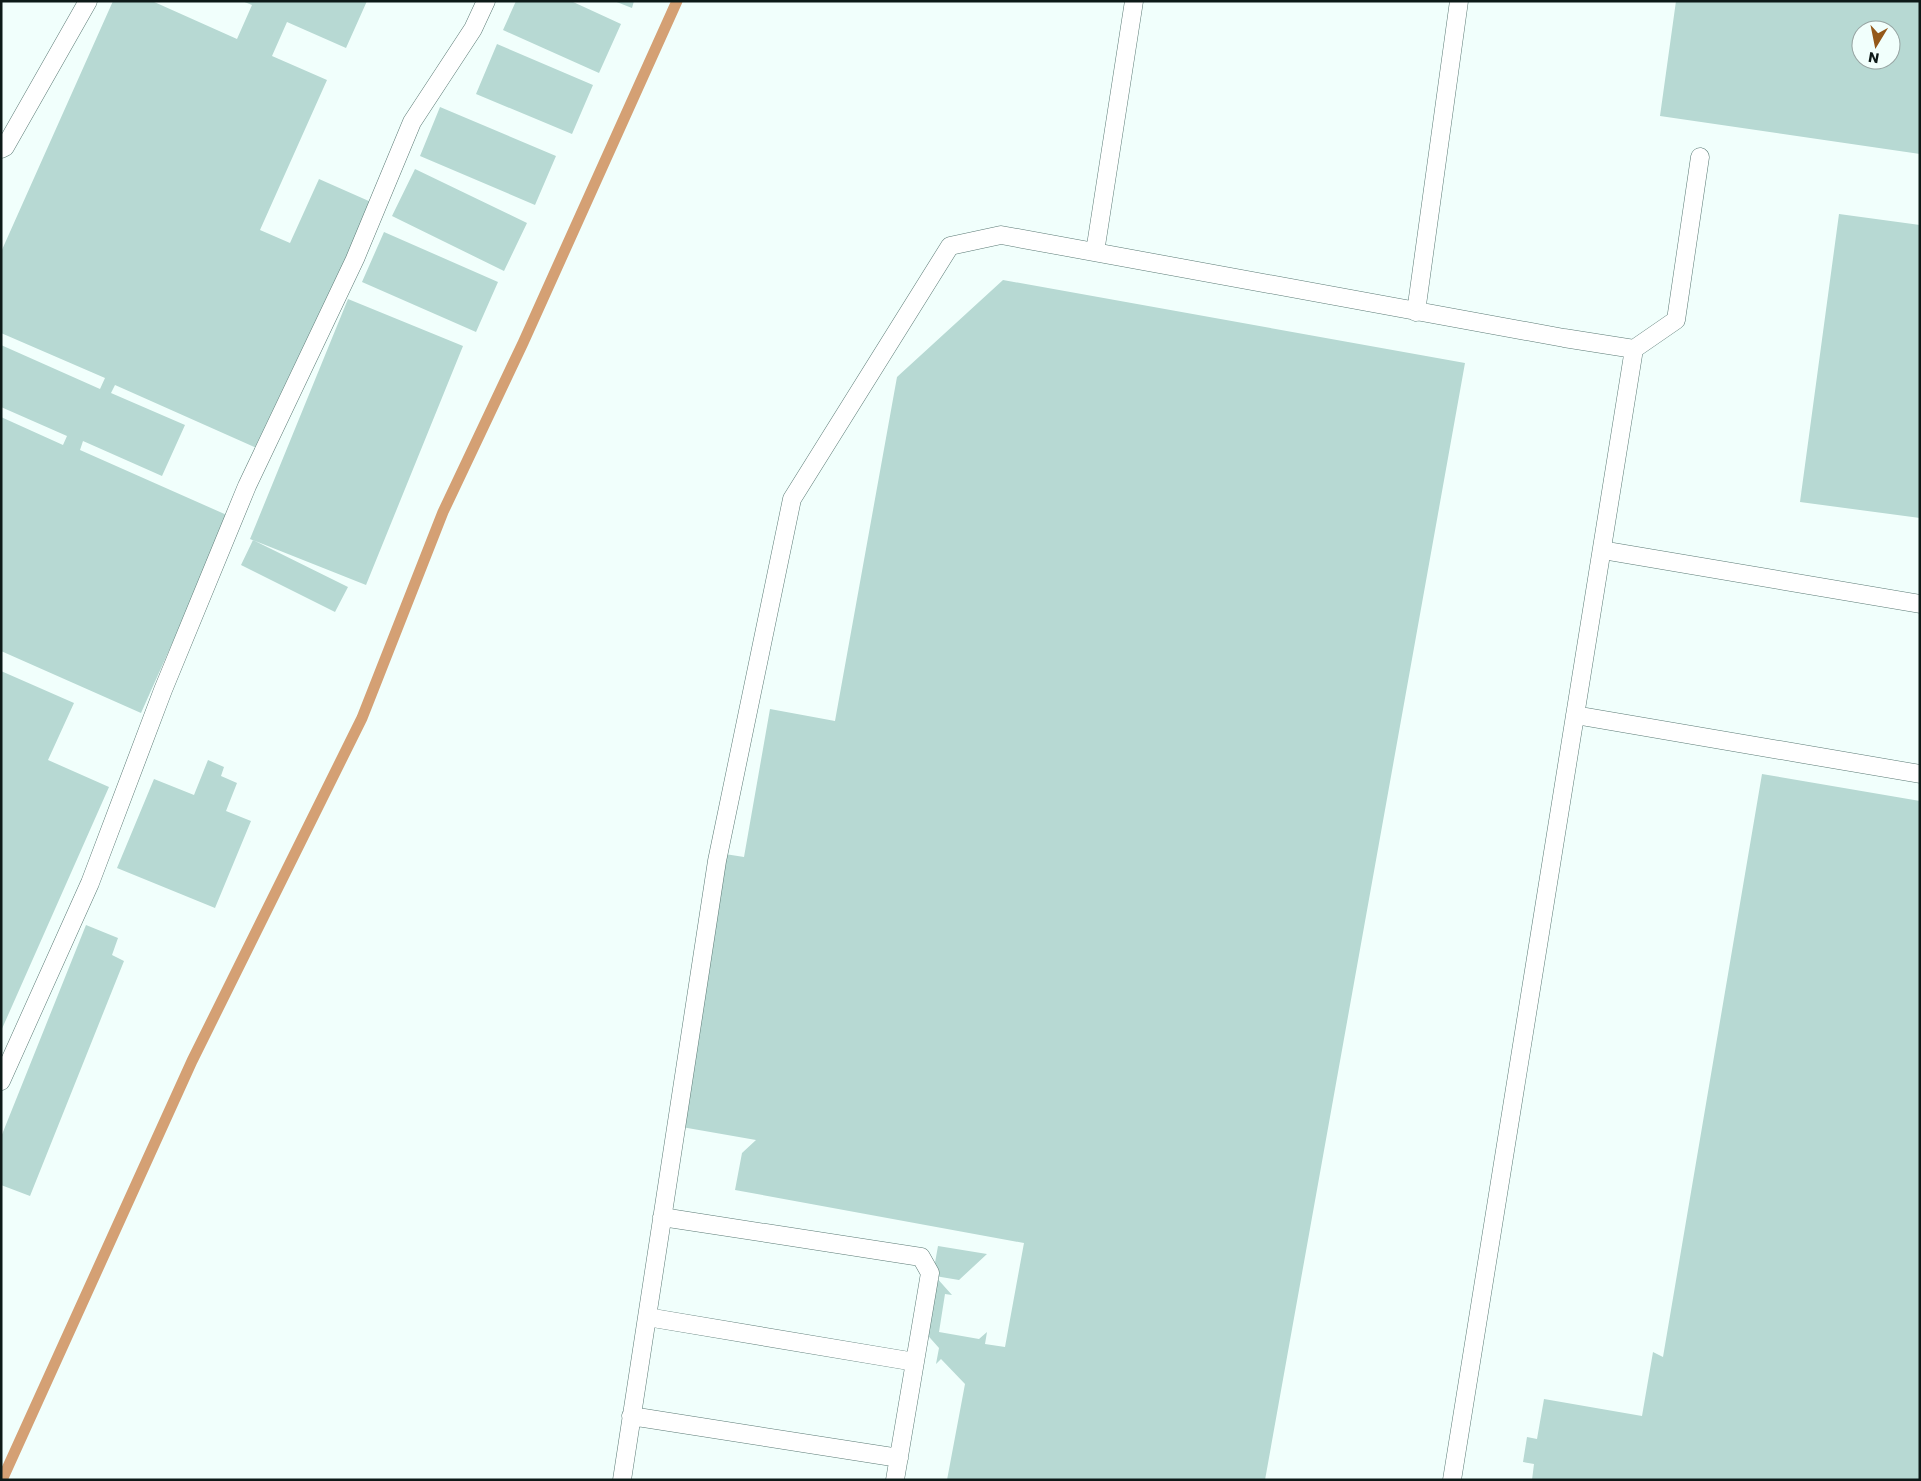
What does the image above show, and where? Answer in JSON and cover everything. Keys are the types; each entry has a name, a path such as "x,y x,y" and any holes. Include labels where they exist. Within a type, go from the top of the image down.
{"lane":[{"path":"1,149 5,147 88,1"},
{"path":"1,1081 90,884 163,690 247,486 354,259 412,122 473,29 486,1"},
{"path":"1095,252 1134,1"},
{"path":"1416,312 1459,1"},
{"path":"622,1480 717,860 792,500 950,246 1001,235 1416,312 1634,349 1676,320 1700,157"},
{"path":"1452,1480 1634,349"},
{"path":"1602,550 1920,604"},
{"path":"1575,715 1920,774"},
{"path":"662,1217 921,1257 930,1273 895,1480"},
{"path":"646,1317 915,1362"},
{"path":"632,1416 899,1458"}],"building":[{"path":"113,1 152,1 237,39 252,5 242,1 367,1 346,48 287,22 272,56 327,80 260,230 290,243 319,179 371,202 261,450 115,385 111,393 185,425 162,476 83,441 80,450 229,516 141,713 1,651 1,417 63,445 67,436 1,407 1,345 100,389 105,378 1,333 1,252"},
{"path":"516,1 571,1 621,24 599,73 503,30"},
{"path":"614,1 634,1 632,8"},
{"path":"1676,1 1920,1 1920,154 1660,116"},
{"path":"497,44 593,85 572,134 476,94"},
{"path":"440,107 556,156 535,205 420,156"},
{"path":"415,169 527,223 504,271 392,216"},
{"path":"1839,214 1920,225 1920,518 1800,502"},
{"path":"384,232 498,282 476,332 362,282"},
{"path":"1003,280 1465,363 1265,1480 947,1480 965,1384 941,1359 936,1364 939,1348 923,1330 938,1246 987,1254 959,1280 935,1276 952,1295 945,1294 939,1332 979,1339 987,1332 985,1344 1005,1347 1024,1243 735,1190 742,1153 756,1140 676,1126 725,854 744,857 770,709 835,721 897,377"},
{"path":"348,299 463,346 366,585 250,539"},
{"path":"253,540 348,587 335,612 241,565"},
{"path":"1,671 74,703 48,760 109,787 1,1031"},
{"path":"208,760 224,767 221,776 237,783 226,811 251,821 215,908 117,868 154,779 194,795"},
{"path":"1762,774 1920,801 1920,1480 1532,1480 1534,1464 1523,1462 1527,1437 1537,1439 1544,1399 1642,1416 1653,1352 1663,1357"},
{"path":"86,925 118,938 112,955 124,961 30,1196 1,1185 1,1137"}],"waterway":[{"path":"2,1480 192,1061 362,718 443,512 523,343 677,1"}]}
